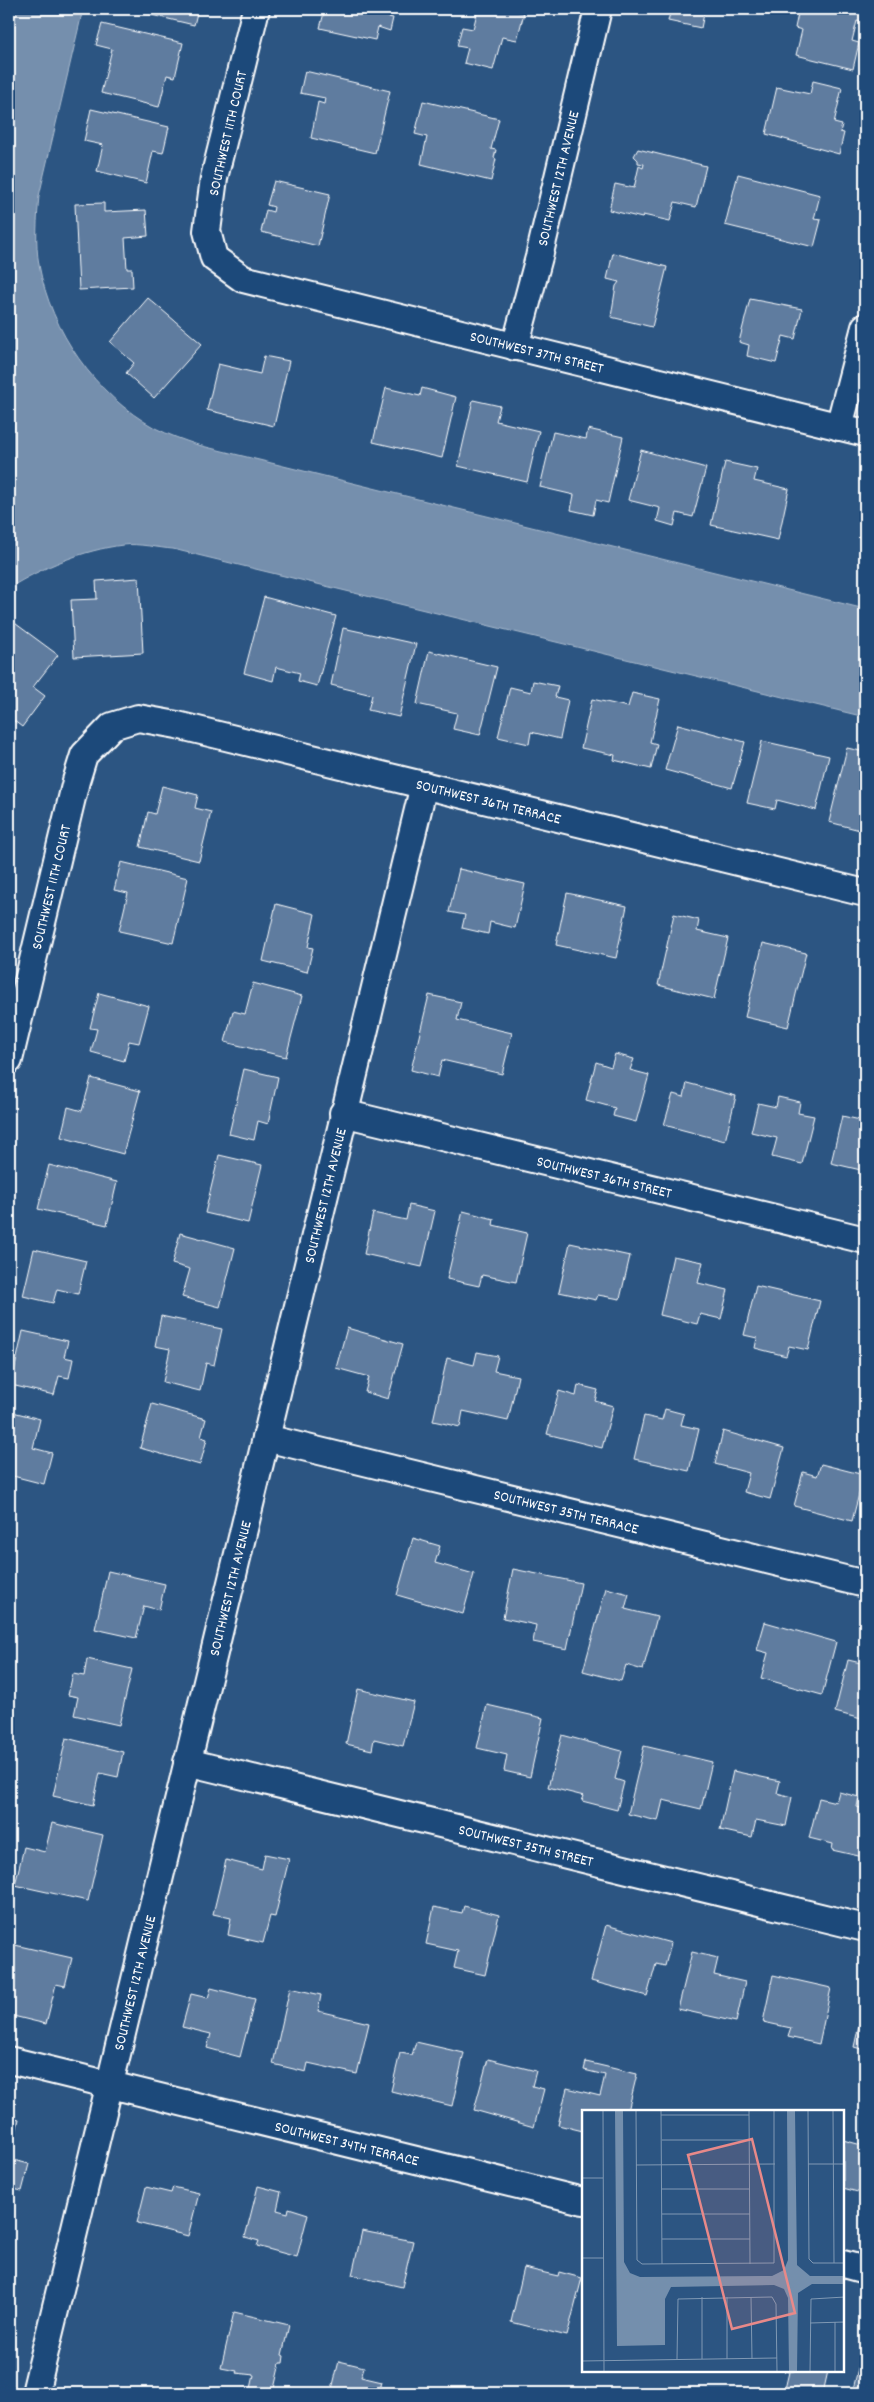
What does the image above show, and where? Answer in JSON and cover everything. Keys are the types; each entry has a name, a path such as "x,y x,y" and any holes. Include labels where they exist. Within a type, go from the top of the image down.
{"street":[{"name":"SOUTHWEST 11TH COURT","path":"214,258 207,231 214,178 256,9"},
{"name":"SOUTHWEST 12TH AVENUE","path":"515,347 541,248 598,9"},
{"name":"SOUTHWEST 37TH STREET","path":"214,258 243,279 865,433"},
{"path":"839,427 865,327"},
{"name":"SOUTHWEST 36TH TERRACE","path":"112,726 138,718 177,725 865,893"},
{"name":"SOUTHWEST 11TH COURT","path":"9,1060 76,781 84,755 112,726"},
{"name":"SOUTHWEST 12TH AVENUE","path":"35,2393 343,1113 424,785"},
{"name":"SOUTHWEST 36TH STREET","path":"343,1113 865,1240"},
{"name":"SOUTHWEST 35TH TERRACE","path":"266,1438 865,1584"},
{"name":"SOUTHWEST 35TH STREET","path":"187,1762 865,1928"},
{"name":"SOUTHWEST 34TH TERRACE","path":"9,2060 582,2201"},
{"path":"844,2264 865,2270"}],"water":[{"path":"9,9 83,9 39,196 37,248 45,290 65,337 79,359 113,398 155,428 198,445 865,609 865,717 173,549 142,545 108,547 78,555 49,566 9,588"}],"building":[{"path":"126,9 198,9 194,25"},
{"path":"325,9 342,11 342,9 382,9 380,15 393,18 390,31 378,27 375,40 320,28"},
{"path":"478,9 506,9 524,13 517,40 502,37 493,70 464,63 468,48 457,46 462,27 473,29"},
{"path":"671,9 705,9 701,28 668,21"},
{"path":"799,9 865,9 864,19 861,22 857,21 852,41 859,43 853,69 796,55 802,30 795,28"},
{"path":"102,24 183,43 175,77 167,75 159,107 101,93 112,49 96,45"},
{"path":"305,71 390,91 375,153 311,138 318,102 324,104 325,98 300,93"},
{"path":"813,81 842,88 834,123 842,125 840,132 844,133 839,154 766,134 777,87 810,94"},
{"path":"423,101 499,119 491,149 496,150 494,158 496,159 491,181 421,164 427,137 415,134"},
{"path":"91,109 169,127 163,153 153,151 146,183 97,171 103,145 84,141"},
{"path":"638,149 706,166 696,207 675,202 670,221 643,215 642,218 609,210 615,184 634,188 639,166 643,168 644,164 638,163 634,156"},
{"path":"738,174 820,195 814,219 821,220 814,247 725,225"},
{"path":"274,181 330,194 318,246 261,232 266,210 273,212 274,207 267,205"},
{"path":"104,203 104,212 146,210 148,236 125,238 127,269 132,269 133,287 79,290 75,204"},
{"path":"613,253 667,267 652,327 611,317 616,286 619,282 607,279"},
{"path":"148,298 202,344 154,398 126,373 134,363 110,342"},
{"path":"750,299 802,309 795,339 783,336 776,363 747,356 749,345 739,342"},
{"path":"264,356 289,361 274,426 207,410 218,364 260,374"},
{"path":"386,388 420,396 422,388 456,397 442,458 373,442"},
{"path":"473,400 500,406 496,421 539,431 527,482 458,466"},
{"path":"588,429 623,437 608,503 596,500 593,515 571,510 574,495 540,487 553,432 586,439"},
{"path":"641,450 706,468 693,517 677,513 674,526 657,521 660,508 628,500"},
{"path":"725,462 757,469 754,481 789,489 778,540 711,525"},
{"path":"139,578 143,653 74,657 71,600 97,599 96,581"},
{"path":"264,597 336,616 317,686 298,681 300,673 276,667 273,681 244,673"},
{"path":"12,621 58,655 33,687 45,696 22,727 9,717 9,625"},
{"path":"343,628 416,644 399,717 368,710 372,695 331,685"},
{"path":"429,651 497,667 480,735 453,729 457,713 417,704"},
{"path":"533,681 558,686 555,697 568,700 560,739 531,732 529,744 498,737 510,687 531,692"},
{"path":"632,693 660,699 650,742 657,744 651,769 614,760 615,755 581,748 592,699 628,707"},
{"path":"678,724 745,742 732,788 665,770"},
{"path":"762,741 829,756 816,810 777,800 775,809 747,803"},
{"path":"847,748 865,752 865,817 863,816 860,830 829,822"},
{"path":"162,786 198,795 195,808 211,812 199,861 140,847 148,812 155,814"},
{"path":"121,862 188,878 173,943 119,931 128,893 114,890"},
{"path":"459,869 525,884 515,928 490,922 488,934 462,928 465,915 449,912"},
{"path":"567,893 627,906 616,958 556,945"},
{"path":"276,904 315,914 308,947 313,948 307,972 263,961"},
{"path":"674,914 699,920 697,931 728,938 714,999 658,985"},
{"path":"763,943 806,953 788,1027 745,1017"},
{"path":"253,983 302,996 286,1057 225,1042 233,1011 245,1014"},
{"path":"99,993 149,1006 139,1043 129,1041 124,1061 91,1052 97,1029 90,1028"},
{"path":"429,995 461,1002 457,1020 512,1033 502,1074 442,1060 438,1077 411,1070"},
{"path":"615,1054 634,1059 630,1070 649,1075 636,1122 613,1116 615,1108 586,1100 596,1062 611,1067"},
{"path":"244,1069 278,1077 268,1124 258,1121 254,1140 229,1134"},
{"path":"91,1078 140,1091 123,1154 61,1137 68,1107 82,1111"},
{"path":"687,1083 736,1096 725,1141 664,1125 673,1094 684,1097"},
{"path":"778,1097 800,1102 798,1113 814,1116 802,1164 772,1157 777,1138 751,1132 758,1103 776,1107"},
{"path":"842,1116 865,1121 865,1171 831,1163"},
{"path":"219,1155 262,1165 248,1223 205,1213"},
{"path":"49,1165 117,1182 107,1225 38,1209"},
{"path":"409,1205 435,1211 422,1267 364,1254 373,1213 406,1220"},
{"path":"463,1211 494,1219 493,1225 527,1233 516,1282 482,1275 479,1286 447,1279"},
{"path":"180,1233 235,1248 220,1307 182,1297 190,1269 172,1264"},
{"path":"570,1243 630,1256 620,1299 598,1295 596,1300 559,1292"},
{"path":"34,1249 86,1261 78,1294 57,1289 53,1303 23,1296"},
{"path":"673,1256 703,1262 698,1283 728,1290 721,1319 700,1314 697,1324 660,1315"},
{"path":"756,1286 820,1301 808,1350 789,1346 786,1356 755,1348 757,1338 744,1335"},
{"path":"161,1316 222,1329 214,1365 206,1363 200,1391 163,1382 170,1349 155,1346"},
{"path":"347,1328 403,1344 388,1399 365,1392 369,1377 336,1368"},
{"path":"23,1331 68,1341 64,1357 73,1359 69,1378 59,1376 54,1395 11,1385"},
{"path":"477,1352 498,1356 494,1371 518,1376 508,1421 463,1411 460,1427 433,1421 447,1358 474,1365"},
{"path":"578,1385 598,1390 595,1401 613,1406 602,1448 547,1434 559,1391 576,1396"},
{"path":"152,1404 206,1419 201,1437 207,1439 200,1465 140,1448"},
{"path":"665,1409 684,1414 681,1425 699,1429 689,1471 634,1459 644,1416 662,1420"},
{"path":"9,1411 40,1419 33,1448 52,1453 44,1484 9,1475"},
{"path":"723,1431 784,1448 770,1499 744,1492 749,1473 715,1464"},
{"path":"821,1464 864,1475 852,1521 794,1506 803,1472 817,1476"},
{"path":"413,1538 440,1546 435,1563 474,1574 463,1614 397,1595"},
{"path":"513,1569 581,1583 567,1649 533,1642 536,1625 503,1618"},
{"path":"108,1571 165,1584 159,1610 144,1606 136,1638 95,1629"},
{"path":"606,1588 629,1594 625,1609 657,1617 643,1670 626,1665 621,1681 583,1671"},
{"path":"765,1622 836,1642 822,1695 761,1678 768,1653 757,1650"},
{"path":"87,1659 132,1669 119,1725 74,1715 78,1697 68,1695 73,1674 84,1676"},
{"path":"848,1660 865,1664 865,1720 835,1712"},
{"path":"358,1689 414,1702 403,1746 374,1739 372,1750 346,1744"},
{"path":"487,1705 543,1718 530,1777 504,1771 507,1755 477,1748"},
{"path":"562,1735 622,1751 615,1779 624,1782 617,1810 582,1801 584,1796 548,1787"},
{"path":"66,1738 123,1752 118,1777 100,1773 93,1805 53,1796"},
{"path":"644,1746 712,1762 701,1809 663,1800 658,1821 628,1814"},
{"path":"733,1771 780,1781 777,1793 792,1797 786,1826 756,1820 752,1837 720,1830"},
{"path":"839,1792 859,1797 857,1807 865,1809 865,1847 863,1857 832,1850 833,1844 809,1838 819,1798 836,1802"},
{"path":"52,1823 103,1835 88,1901 15,1885 24,1847 45,1852"},
{"path":"265,1854 289,1859 275,1917 270,1916 263,1943 228,1935 231,1918 213,1914 226,1860 262,1869"},
{"path":"464,1906 499,1915 485,1975 454,1968 458,1951 426,1944 434,1907 462,1913"},
{"path":"606,1925 671,1943 665,1966 656,1964 647,1996 591,1981"},
{"path":"15,1945 72,1958 65,1986 56,1984 46,2024 9,2015 9,1973"},
{"path":"692,1952 718,1958 714,1975 745,1982 736,2022 678,2009"},
{"path":"773,1975 831,1988 819,2044 788,2037 791,2028 763,2022"},
{"path":"211,1988 255,1999 240,2057 207,2048 211,2034 182,2027 191,1994 208,1998"},
{"path":"290,1988 321,1995 318,2011 369,2023 357,2074 308,2063 306,2072 273,2064"},
{"path":"865,2003 865,2050 854,2047"},
{"path":"416,2042 464,2053 452,2106 391,2091 400,2053 412,2055"},
{"path":"488,2059 536,2071 532,2086 544,2089 534,2127 474,2110"},
{"path":"586,2062 637,2074 628,2110 582,2110 582,2131 558,2125 567,2088 600,2096 605,2075 584,2070"},
{"path":"9,2116 19,2119 10,2159 29,2164 22,2191 9,2188"},
{"path":"844,2140 865,2146 865,2194 844,2188"},
{"path":"258,2186 281,2192 277,2210 288,2213 289,2208 308,2214 297,2257 257,2246 259,2241 245,2237"},
{"path":"146,2187 171,2193 173,2187 199,2193 188,2236 137,2223"},
{"path":"362,2231 413,2241 402,2287 352,2275"},
{"path":"524,2268 558,2276 559,2272 582,2278 567,2336 511,2322"},
{"path":"234,2312 289,2325 282,2355 284,2356 283,2363 280,2363 273,2393 250,2393 254,2375 236,2373 237,2371 221,2368"},
{"path":"863,2350 865,2351 865,2392 853,2389"},
{"path":"339,2361 364,2367 361,2377 382,2382 379,2393 331,2393"},
{"path":"789,2372 828,2372 823,2393 784,2393"}]}
